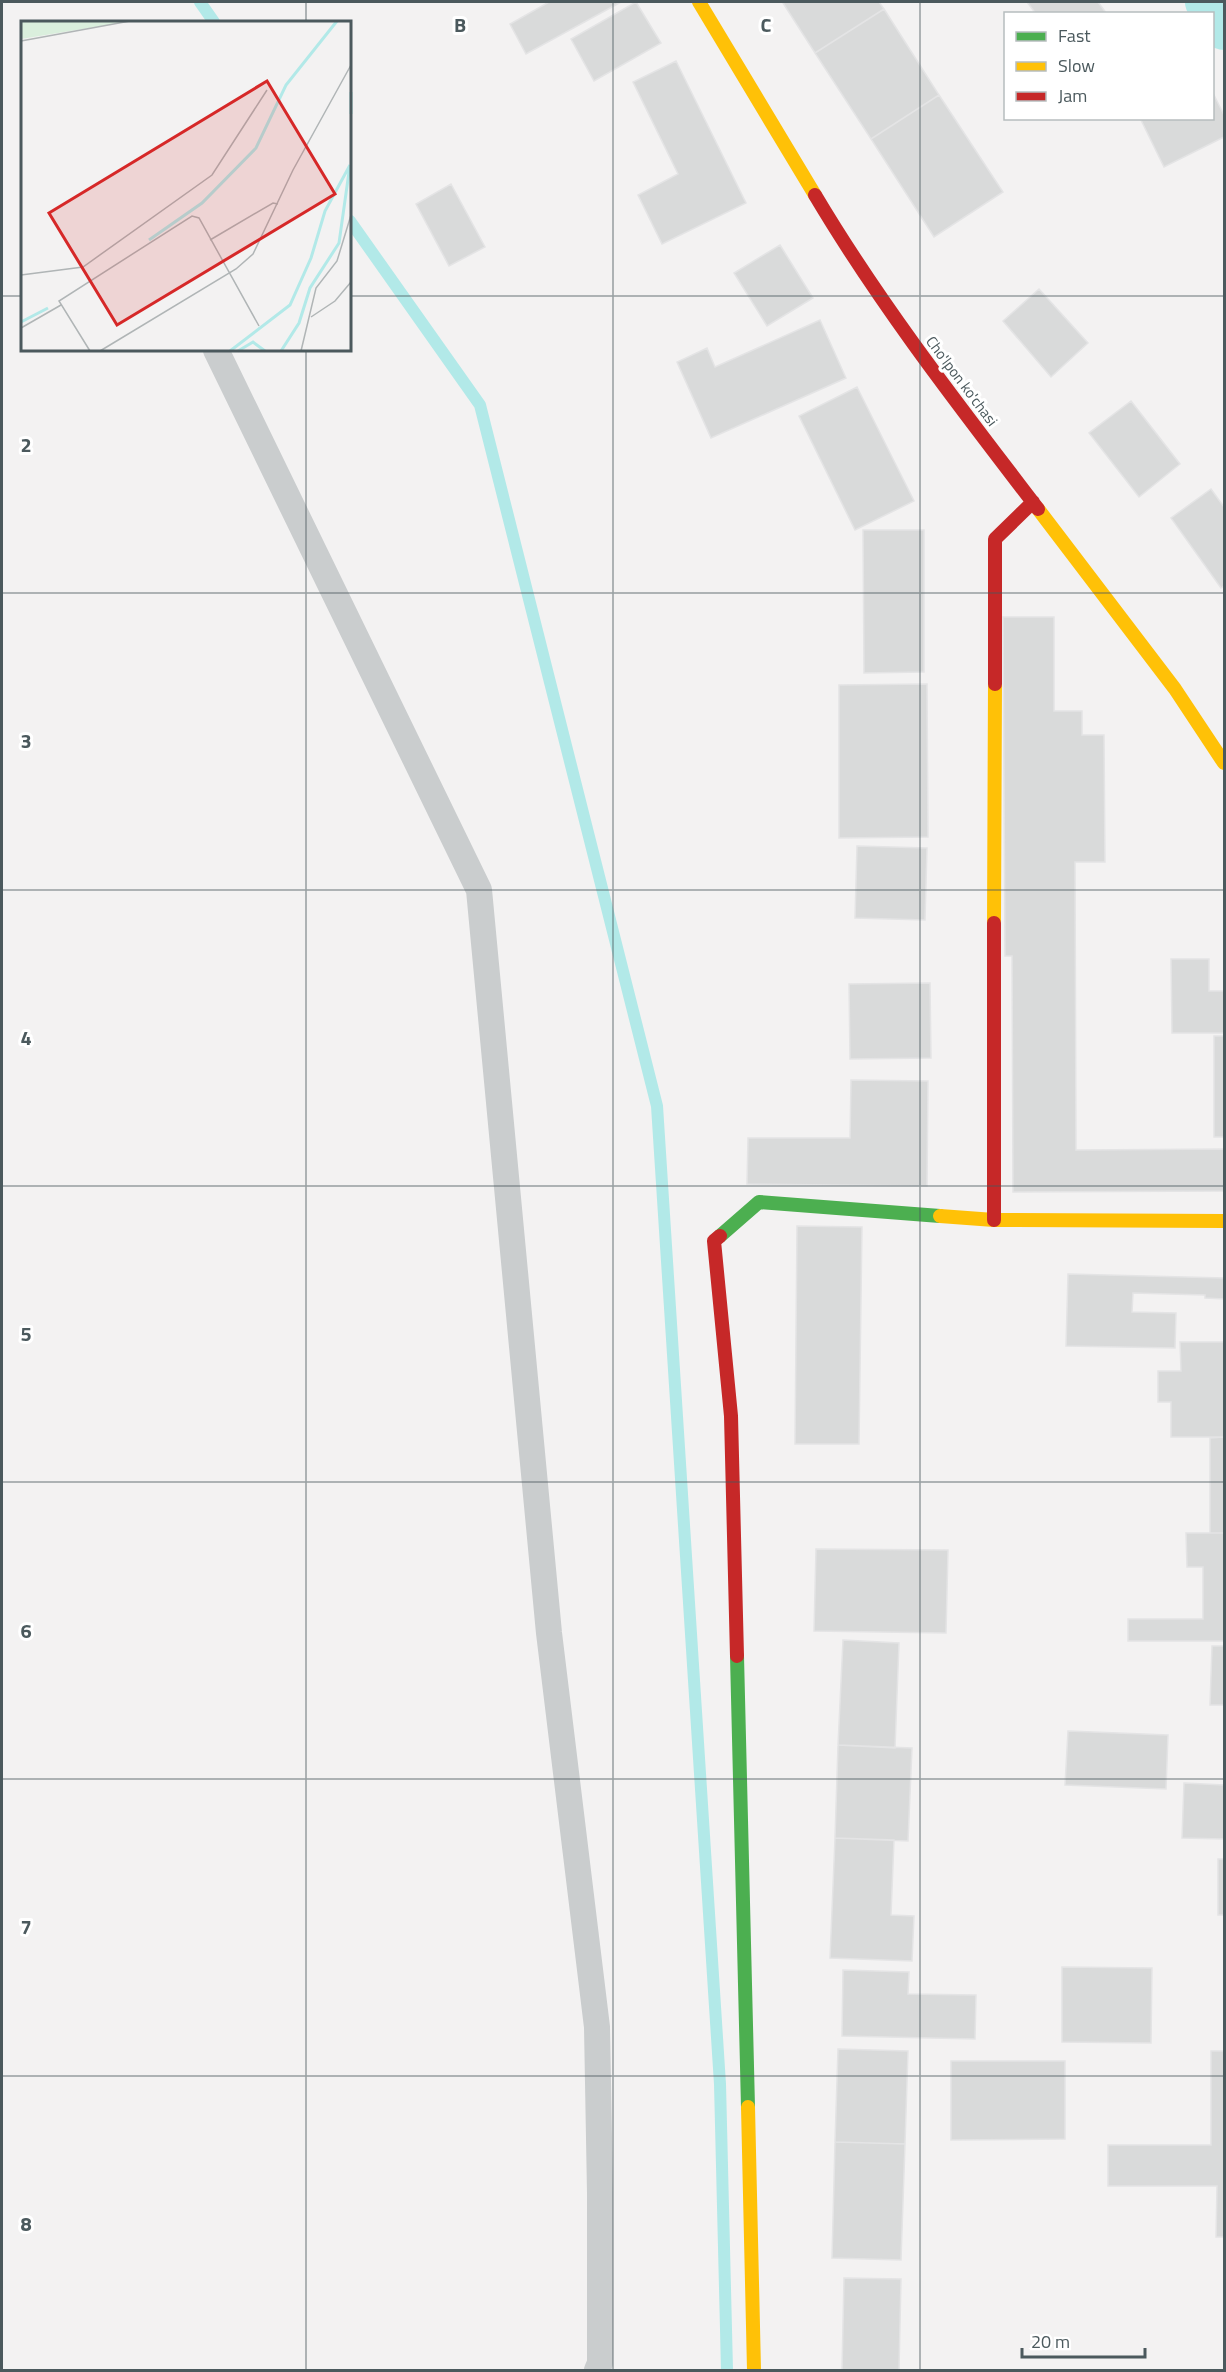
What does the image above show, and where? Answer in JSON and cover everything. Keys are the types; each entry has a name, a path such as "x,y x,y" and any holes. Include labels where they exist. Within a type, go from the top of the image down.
{"street":[{"name":"Cho'lpon ko'chasi","path":"699,2 828,217 876,291 927,363 1175,689 1224,763"},
{"path":"994,1220 995,539 1033,502"},
{"path":"754,2370 731,1416 714,1241 759,1202 994,1220 1224,1221"}],"lane":[{"path":"216,351 479,890 549,1633 597,2027 600,2363 597,2370"}],"building":[{"path":"549,2 621,2 526,54 510,24"},
{"path":"636,2 661,43 594,81 571,39"},
{"path":"879,2 884,9 815,53 783,3"},
{"path":"1027,2 1098,2 1106,12 1034,12"},
{"path":"884,9 939,95 871,139 815,53"},
{"path":"676,61 746,203 662,244 638,195 678,174 633,82"},
{"path":"939,95 1003,192 934,237 871,139"},
{"path":"1214,95 1224,115 1224,137 1164,167 1141,120 1214,120"},
{"path":"451,184 485,247 449,266 416,204"},
{"path":"780,245 813,298 767,326 734,273"},
{"path":"1039,289 1088,343 1051,377 1003,321"},
{"path":"820,320 846,378 711,438 677,362 707,348 715,367"},
{"path":"857,387 914,501 855,530 799,416"},
{"path":"1131,401 1180,464 1139,497 1089,433"},
{"path":"1211,489 1224,507 1224,586 1221,588 1171,518"},
{"path":"863,530 924,530 924,672 864,673"},
{"path":"1003,617 1054,617 1054,711 1082,711 1082,735 1104,735 1105,862 1075,862 1076,1150 1224,1149 1224,1191 1013,1192 1012,956 1005,956"},
{"path":"927,684 928,837 839,838 839,685"},
{"path":"857,846 927,848 925,920 855,918"},
{"path":"1171,959 1209,959 1209,991 1224,991 1224,1033 1172,1033"},
{"path":"930,983 931,1058 850,1059 849,984"},
{"path":"1214,1036 1224,1036 1224,1137 1214,1137"},
{"path":"851,1080 928,1081 927,1186 747,1184 748,1138 850,1138"},
{"path":"797,1226 862,1227 859,1444 795,1444"},
{"path":"1068,1274 1224,1278 1224,1299 1205,1298 1205,1295 1133,1293 1132,1312 1176,1313 1175,1348 1066,1346"},
{"path":"1180,1342 1224,1342 1224,1437 1171,1437 1171,1402 1158,1402 1158,1371 1181,1371"},
{"path":"1224,1437 1224,1533 1210,1533 1210,1438"},
{"path":"1186,1533 1224,1533 1224,1641 1128,1641 1128,1619 1203,1619 1203,1567 1187,1567"},
{"path":"816,1549 948,1550 946,1633 814,1631"},
{"path":"843,1640 899,1643 895,1748 838,1745"},
{"path":"1212,1646 1224,1646 1224,1705 1210,1705"},
{"path":"1068,1731 1168,1735 1166,1789 1065,1785"},
{"path":"838,1745 912,1748 908,1841 835,1838"},
{"path":"1184,1783 1224,1785 1224,1839 1182,1838"},
{"path":"835,1838 894,1840 891,1915 914,1916 912,1961 830,1958"},
{"path":"1218,1859 1224,1859 1224,1915 1218,1915"},
{"path":"1062,1967 1152,1968 1151,2043 1062,2042"},
{"path":"843,1970 909,1972 908,1994 976,1995 975,2039 842,2036"},
{"path":"838,2049 908,2051 905,2144 835,2142"},
{"path":"1211,2051 1224,2051 1224,2237 1216,2237 1217,2186 1108,2186 1108,2145 1211,2145"},
{"path":"951,2061 1065,2061 1065,2139 951,2140"},
{"path":"835,2142 905,2144 901,2260 832,2258"},
{"path":"844,2278 901,2279 899,2370 842,2370"}],"waterway":[{"path":"200,2 213,21"},
{"path":"1207,2 1214,12"},
{"path":"1214,13 1224,28"},
{"path":"351,222 480,405 657,1106 720,2084 727,2370"}],"traffic: fast":[{"path":"720,1236 759,1202 940,1216"},
{"path":"737,1656 748,2107"}],"traffic: slow":[{"path":"699,2 815,195"},
{"path":"1038,509 1175,689 1224,763"},
{"path":"994,923 995,684"},
{"path":"940,1216 994,1220 1224,1221"},
{"path":"748,2107 754,2370"}],"traffic: jam":[{"path":"815,195 894,316 1038,509"},
{"path":"995,684 995,539 1033,502"},
{"path":"994,923 994,1220"},
{"path":"720,1236 714,1241 731,1416 737,1656"}]}
